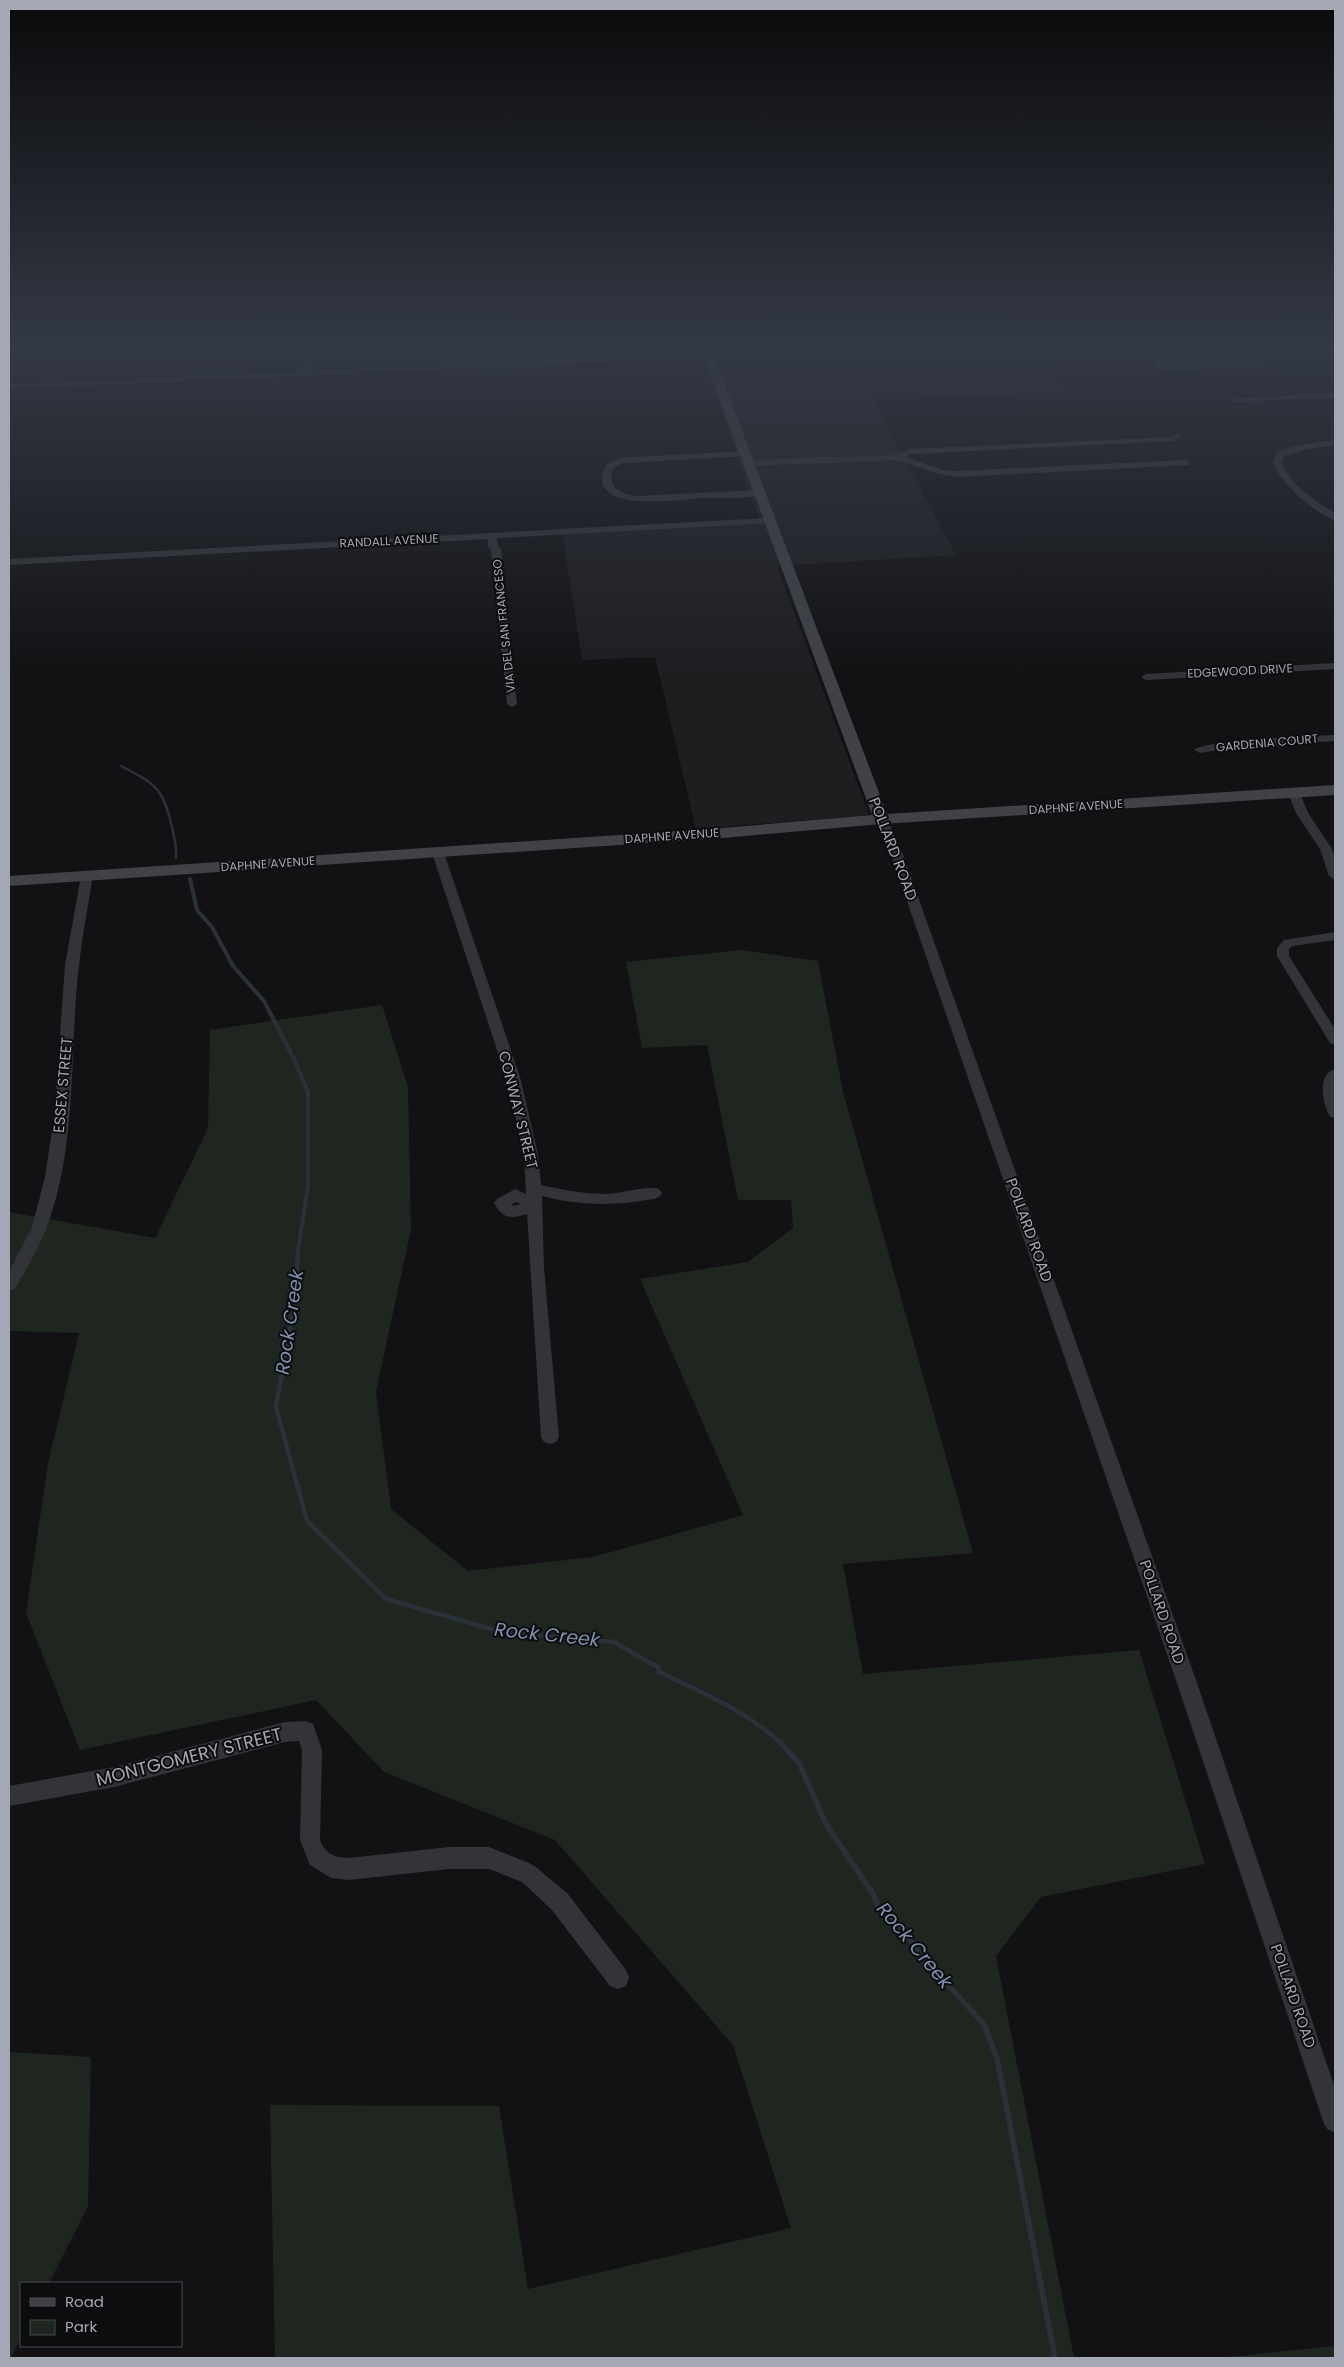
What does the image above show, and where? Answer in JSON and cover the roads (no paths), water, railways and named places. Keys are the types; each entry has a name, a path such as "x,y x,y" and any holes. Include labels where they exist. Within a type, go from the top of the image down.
{"street":[{"path":"1279,456 1278,462 1280,470 1285,476 1314,505 1335,517"},
{"path":"760,493 636,499 617,495 610,490 606,474 609,467 629,460 897,457 942,472 958,474 1186,463"},
{"name":"POLLARD ROAD","path":"747,459 881,820 895,849 1026,1219 1335,2121"},
{"name":"RANDALL AVENUE","path":"9,562 770,520"},
{"name":"VIA DEL SAN FRANCESO","path":"495,536 493,547 496,549 512,704"},
{"name":"EDGEWOOD DRIVE","path":"1146,677 1335,666"},
{"name":"GARDENIA COURT","path":"1200,750 1230,745 1335,738"},
{"name":"DAPHNE AVENUE","path":"9,881 1335,790"},
{"path":"1294,793 1302,812 1326,848 1335,876"},
{"name":"CONWAY STREET","path":"438,853 455,910 485,993 514,1085 527,1134 535,1196 538,1286 550,1437"},
{"name":"ESSEX STREET","path":"9,1285 37,1232 46,1207 56,1161 62,1107 72,965 87,876"},
{"path":"1335,936 1289,943 1283,948 1283,956 1335,1040"},
{"path":"1335,1074 1328,1091 1329,1104 1335,1113"},
{"path":"535,1196 599,1201 627,1199 654,1193"},
{"name":"MONTGOMERY STREET","path":"9,1796 51,1791 149,1768 286,1732 306,1731 312,1750 310,1840 317,1858 331,1867 349,1869 449,1858 490,1858 528,1874 560,1902 618,1978"}],"waterway":[{"name":"Rock Creek","path":"121,766 150,783 161,795 169,814 176,846 176,858"},
{"name":"Rock Creek","path":"190,879 197,910 212,927 233,966 264,1001 294,1059 308,1092 308,1186 297,1257"},
{"name":"Rock Creek","path":"298,1256 292,1316 276,1407 307,1521 386,1599 505,1633 614,1642 659,1668 659,1672 739,1712 782,1744"},
{"name":"Rock Creek","path":"782,1744 799,1763 826,1824 873,1894 878,1906 899,1924 923,1958 984,2024 997,2058 1055,2358"}]}
